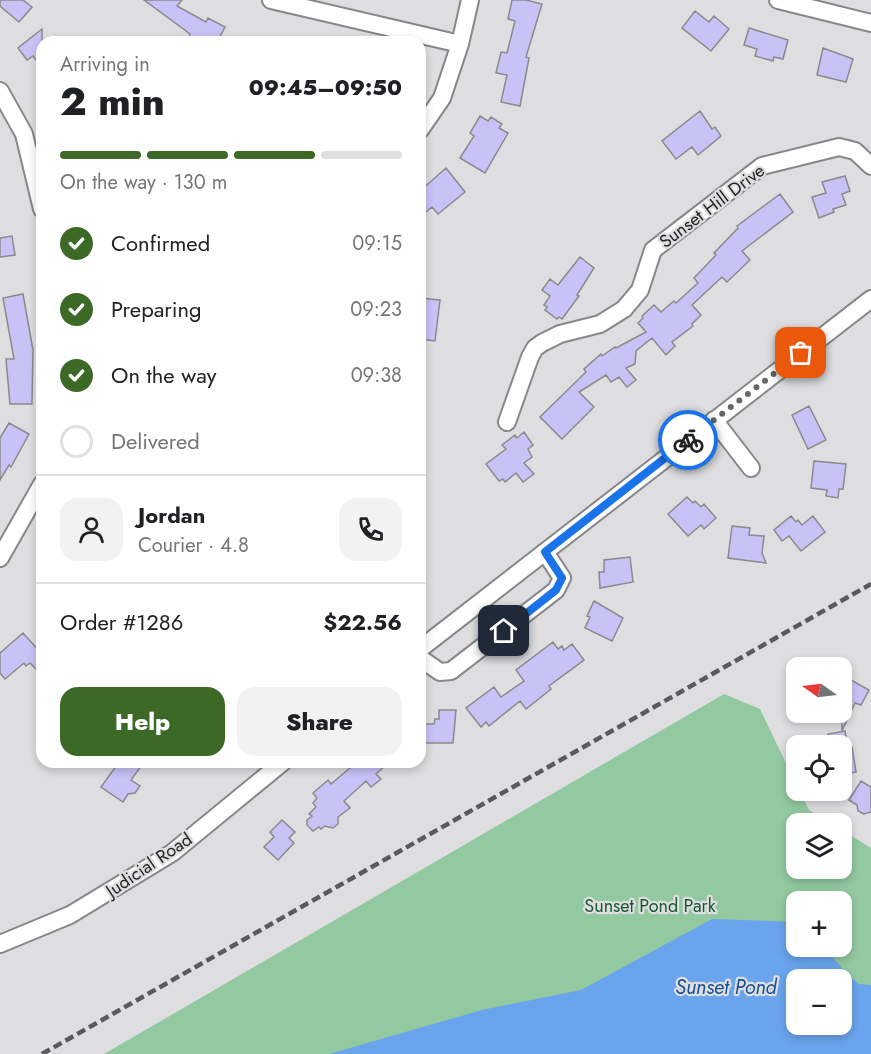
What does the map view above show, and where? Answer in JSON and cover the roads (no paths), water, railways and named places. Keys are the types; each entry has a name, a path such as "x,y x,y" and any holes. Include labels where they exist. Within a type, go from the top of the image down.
{"street":[{"path":"271,0 426,36"},
{"path":"426,121 442,98 460,44 470,0"},
{"path":"778,0 871,23"},
{"path":"426,36 460,44"},
{"path":"0,91 24,134 36,184"},
{"name":"Sunset Hill Drive","path":"507,422 535,348 560,334 600,324 624,309 640,290 653,250 762,166 839,147 855,151 871,166"},
{"path":"426,644 871,299"},
{"path":"714,420 751,468"},
{"path":"0,558 36,495"},
{"path":"426,662 440,672 451,671 556,590 562,578 545,552"},
{"name":"Judicial Road","path":"0,944 70,915 172,854 276,768"}],"water":[{"name":"Sunset Pond","path":"712,919 786,922 786,957 832,957 843,969 786,969 786,1035 852,1035 852,978 858,984 871,985 871,1054 329,1054 482,1010 581,990"}],"railway":[{"path":"42,1054 871,584"}],"park label":[{"name":"Sunset Pond Park","path":"650,906"}]}
